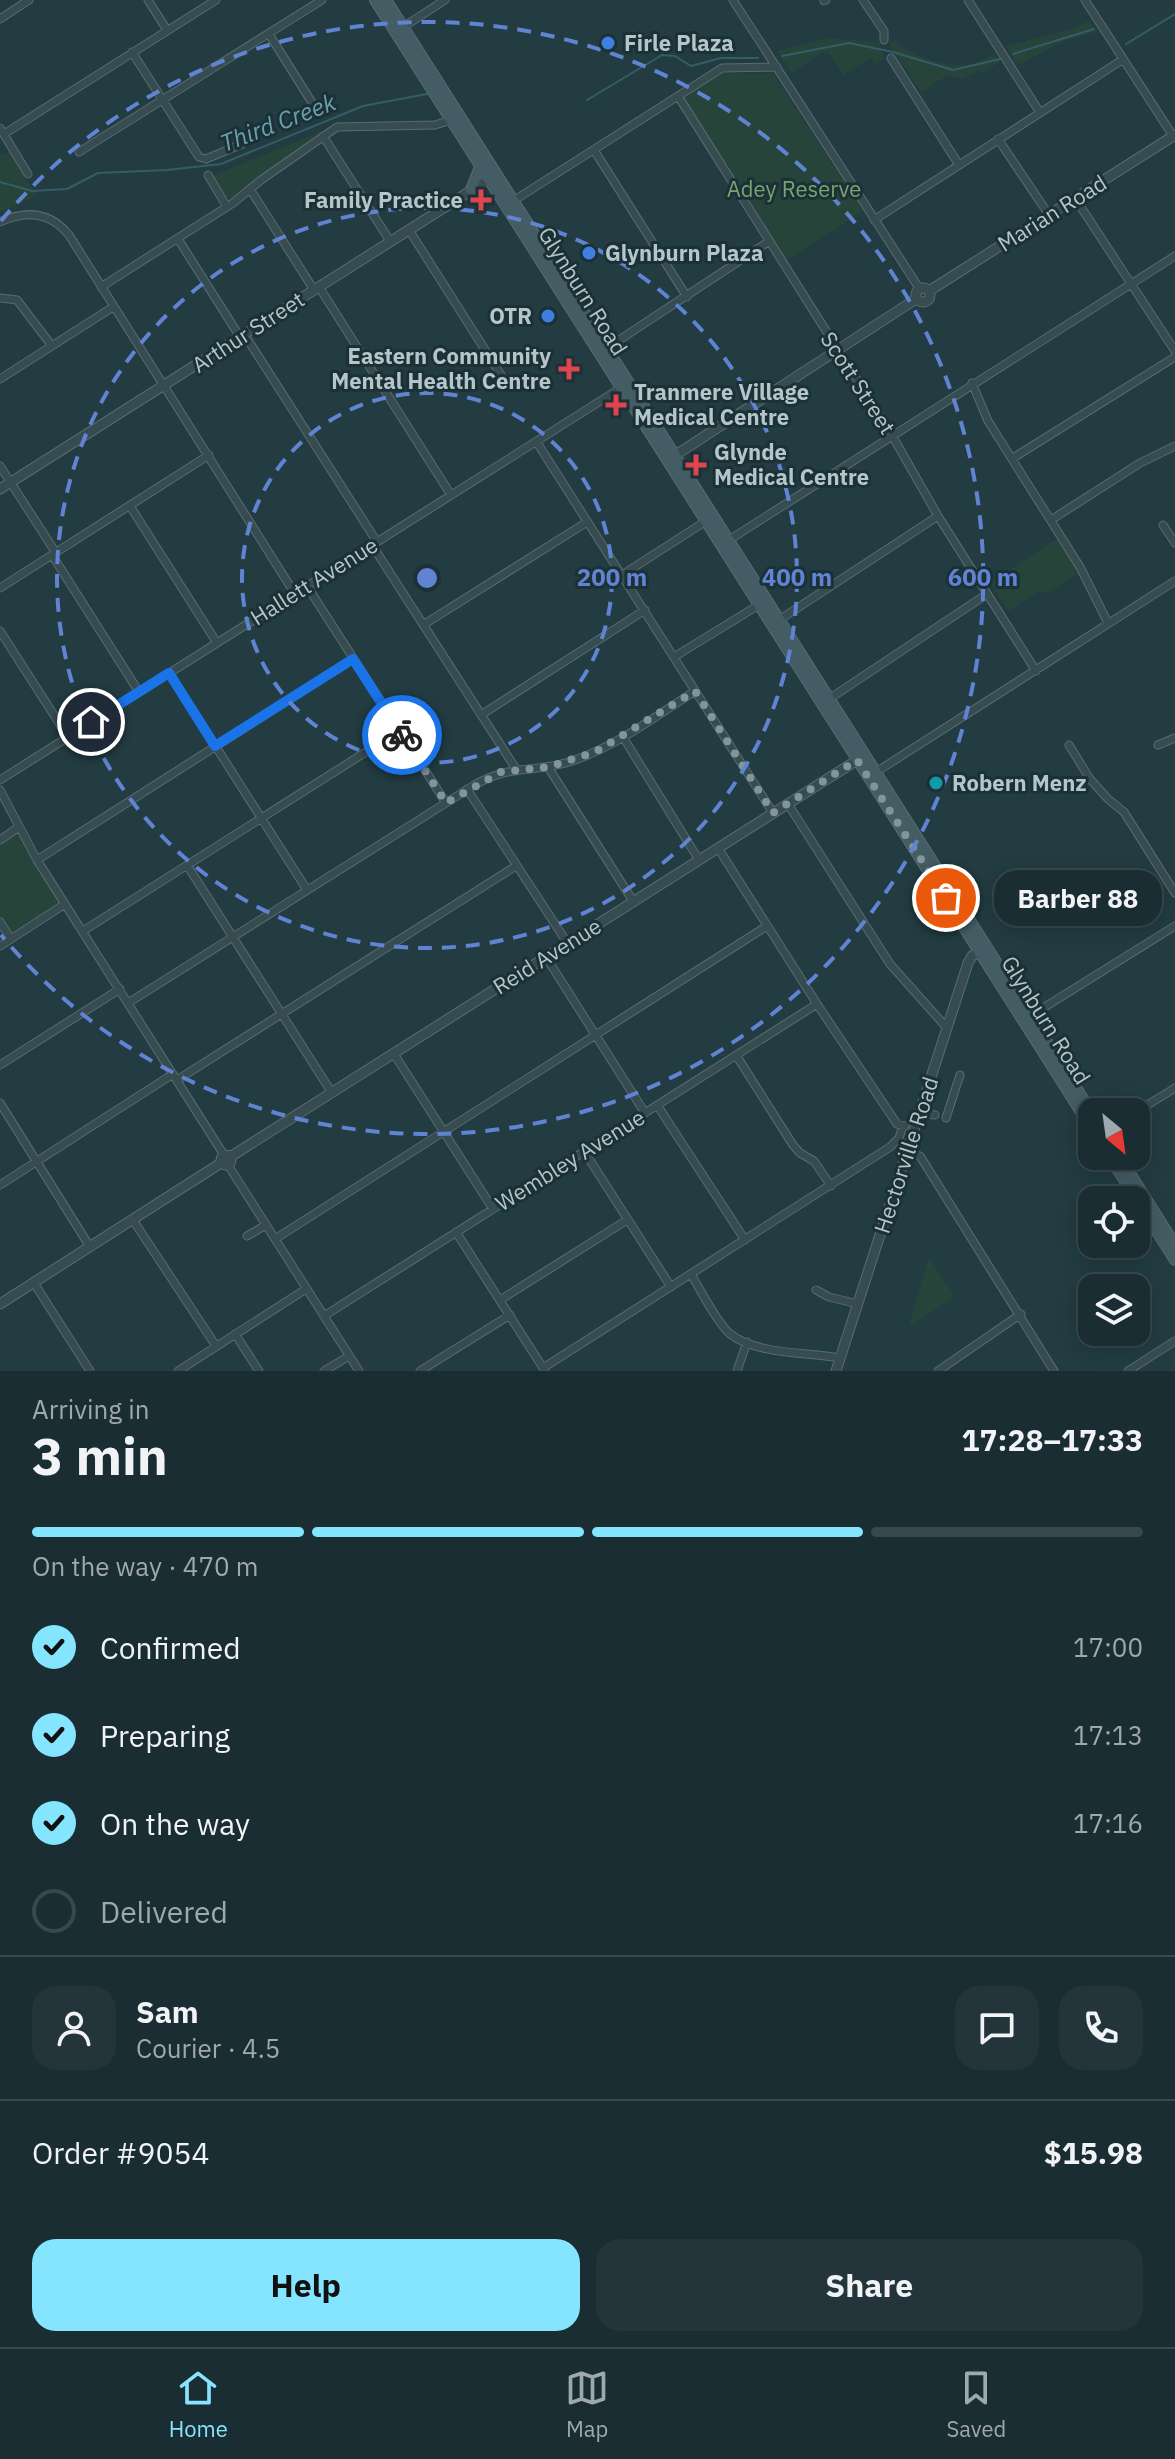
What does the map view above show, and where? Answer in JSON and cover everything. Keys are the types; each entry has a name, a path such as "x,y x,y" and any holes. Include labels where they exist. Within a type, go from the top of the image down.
{"main road":[{"name":"Glynburn Road","path":"375,0 399,30 493,177 586,334 603,351"},
{"name":"Glynburn Road","path":"386,0 438,100 480,167 493,177"},
{"path":"471,190 480,167"},
{"name":"Glynburn Road","path":"509,203 581,308 603,351 671,458 729,540 763,602"},
{"path":"581,308 586,334"},
{"name":"Glynburn Road","path":"671,458 706,521 776,622 1027,1019 1078,1105"},
{"name":"Glynburn Road","path":"1027,1019 1082,1098"},
{"path":"1118,1170 1175,1260"},
{"path":"1128,1170 1175,1245"}],"street":[{"path":"0,19 29,0"},
{"path":"148,0 167,30"},
{"path":"28,174 2,131 216,0"},
{"path":"79,152 322,0"},
{"path":"399,30 445,0"},
{"path":"733,0 874,220 924,290"},
{"path":"863,0 884,31 884,40"},
{"path":"968,0 1039,111"},
{"path":"1085,0 1174,135"},
{"path":"269,34 316,109"},
{"path":"132,52 195,154 203,160 242,144"},
{"path":"891,58 959,165"},
{"path":"874,220 1122,60"},
{"path":"509,203 722,68 777,67"},
{"name":"Scott Street","path":"678,96 1036,671"},
{"path":"101,287 227,207 323,136 345,125 435,125 451,120"},
{"name":"Marian Road","path":"838,350 916,299 925,302 930,296 924,290 1174,135"},
{"path":"323,136 390,241"},
{"path":"998,139 1049,215"},
{"path":"594,150 687,297"},
{"path":"208,175 227,207"},
{"name":"Arthur Street","path":"0,489 493,177"},
{"path":"250,189 451,495"},
{"path":"1013,458 1175,354 1075,198"},
{"path":"0,222 22,213 33,214 53,220 69,235 295,594"},
{"path":"409,230 501,375"},
{"path":"178,239 240,337 248,340 423,625 516,769"},
{"path":"603,351 768,242"},
{"path":"729,540 1175,256"},
{"path":"0,298 17,300 52,346"},
{"path":"0,379 113,307"},
{"path":"671,458 838,350"},
{"path":"972,383 988,421 1080,567 1108,623"},
{"name":"Hallett Avenue","path":"0,780 625,385"},
{"path":"536,441 773,813"},
{"path":"1051,520 1140,463 1175,446"},
{"path":"0,588 209,455"},
{"path":"0,466 139,692"},
{"path":"130,506 217,643"},
{"path":"776,622 938,516"},
{"path":"622,575 706,521"},
{"path":"423,625 587,522"},
{"path":"1163,525 1175,543"},
{"path":"872,775 1175,581"},
{"path":"307,586 446,803"},
{"path":"826,701 987,594"},
{"path":"674,657 763,602"},
{"path":"481,715 645,610"},
{"path":"0,631 68,737"},
{"path":"37,860 353,659"},
{"path":"169,673 307,890"},
{"path":"128,1003 488,777 516,769 548,767 595,752 695,691"},
{"path":"83,931 399,731"},
{"path":"623,737 699,860"},
{"path":"1158,745 1175,738"},
{"path":"1069,745 1099,789 1124,812 1175,893"},
{"name":"Reid Avenue","path":"0,1304 861,758"},
{"path":"548,767 633,901"},
{"path":"467,789 568,944"},
{"path":"0,790 37,860 359,1371"},
{"path":"788,804 890,964 947,1028"},
{"path":"0,840 19,827"},
{"path":"718,848 897,1124 915,1127"},
{"path":"187,865 332,1093"},
{"path":"0,1185 282,1014 516,866"},
{"path":"0,946 65,904"},
{"path":"0,922 11,939"},
{"path":"275,1239 767,926"},
{"path":"1027,1019 1175,926"},
{"name":"Hectorville Road","path":"836,1371 968,963 983,949"},
{"path":"546,957 645,1113"},
{"path":"0,1065 120,989"},
{"name":"Wembley Avenue","path":"324,1316 817,1004"},
{"path":"394,1054 493,1209"},
{"path":"736,1055 793,1145 814,1161 831,1186"},
{"path":"946,1118 960,1075"},
{"path":"1150,1103 1175,1088"},
{"path":"0,1103 90,1247"},
{"path":"657,1105 745,1240"},
{"path":"456,1232 544,1370 890,1147 897,1141 903,1126"},
{"path":"584,1151 671,1287"},
{"path":"907,1152 920,1156 1054,1371"},
{"path":"133,1220 216,1346"},
{"path":"500,1300 627,1220"},
{"path":"247,1236 266,1225"},
{"path":"691,1274 727,1331 747,1342 783,1353 818,1353 840,1358"},
{"path":"34,1283 90,1371"},
{"path":"178,1371 306,1289"},
{"path":"816,1290 829,1297 858,1304"},
{"path":"938,1371 1021,1314"},
{"path":"420,1371 510,1315"},
{"path":"235,1334 259,1371"},
{"path":"1128,1371 1175,1341"},
{"path":"737,1371 747,1342"},
{"path":"324,1371 349,1356"}],"green space":[{"path":"1089,21 1096,32 1067,40 1017,65 1006,46 1071,29"},
{"path":"827,38 880,42 884,59 876,64 871,58 843,75 829,54 822,53 791,73 777,51"},
{"path":"894,40 911,52 945,64 968,65 995,52 1000,62 982,73 980,71 961,79 948,75 921,92 889,44"},
{"name":"Adey Reserve","path":"721,73 773,74 863,211 786,261 682,96"},
{"path":"325,130 231,199 225,196 212,176"},
{"path":"9,152 37,196 0,212 0,155"},
{"path":"1058,538 1079,573 1045,594 1042,590 1008,611 990,582"},
{"path":"19,827 65,904 11,939 0,922 0,840"},
{"path":"929,1257 955,1297 908,1327"}],"waterway":[{"name":"Third Creek","path":"1126,44 1175,14"},
{"name":"Third Creek","path":"1013,54 1094,29"},
{"name":"Third Creek","path":"782,56 849,43 953,70 1000,59"},
{"name":"Third Creek","path":"587,100 662,55 675,56 691,66 721,58 758,58"},
{"name":"Third Creek","path":"0,182 32,191 67,189 98,173 221,164 363,106 427,94"}],"way so far":[{"path":"402,735 446,803 501,772 567,763 595,752 695,691 773,813 857,760 946,898"}],"place":[{"name":"Firle Plaza","path":"608,43"},
{"name":"Family Practice","path":"481,200"},
{"name":"Glynburn Plaza","path":"589,253"},
{"name":"OTR","path":"548,316"},
{"name":"Eastern Community Mental Health Centre","path":"569,369"},
{"name":"Tranmere Village Medical Centre","path":"616,405"},
{"name":"Glynde Medical Centre","path":"696,465"},
{"name":"Robern Menz","path":"936,783"},
{"name":"Barber 88","path":"946,898"}],"route":[{"path":"91,722 169,673 215,746 353,659 402,735"}]}
